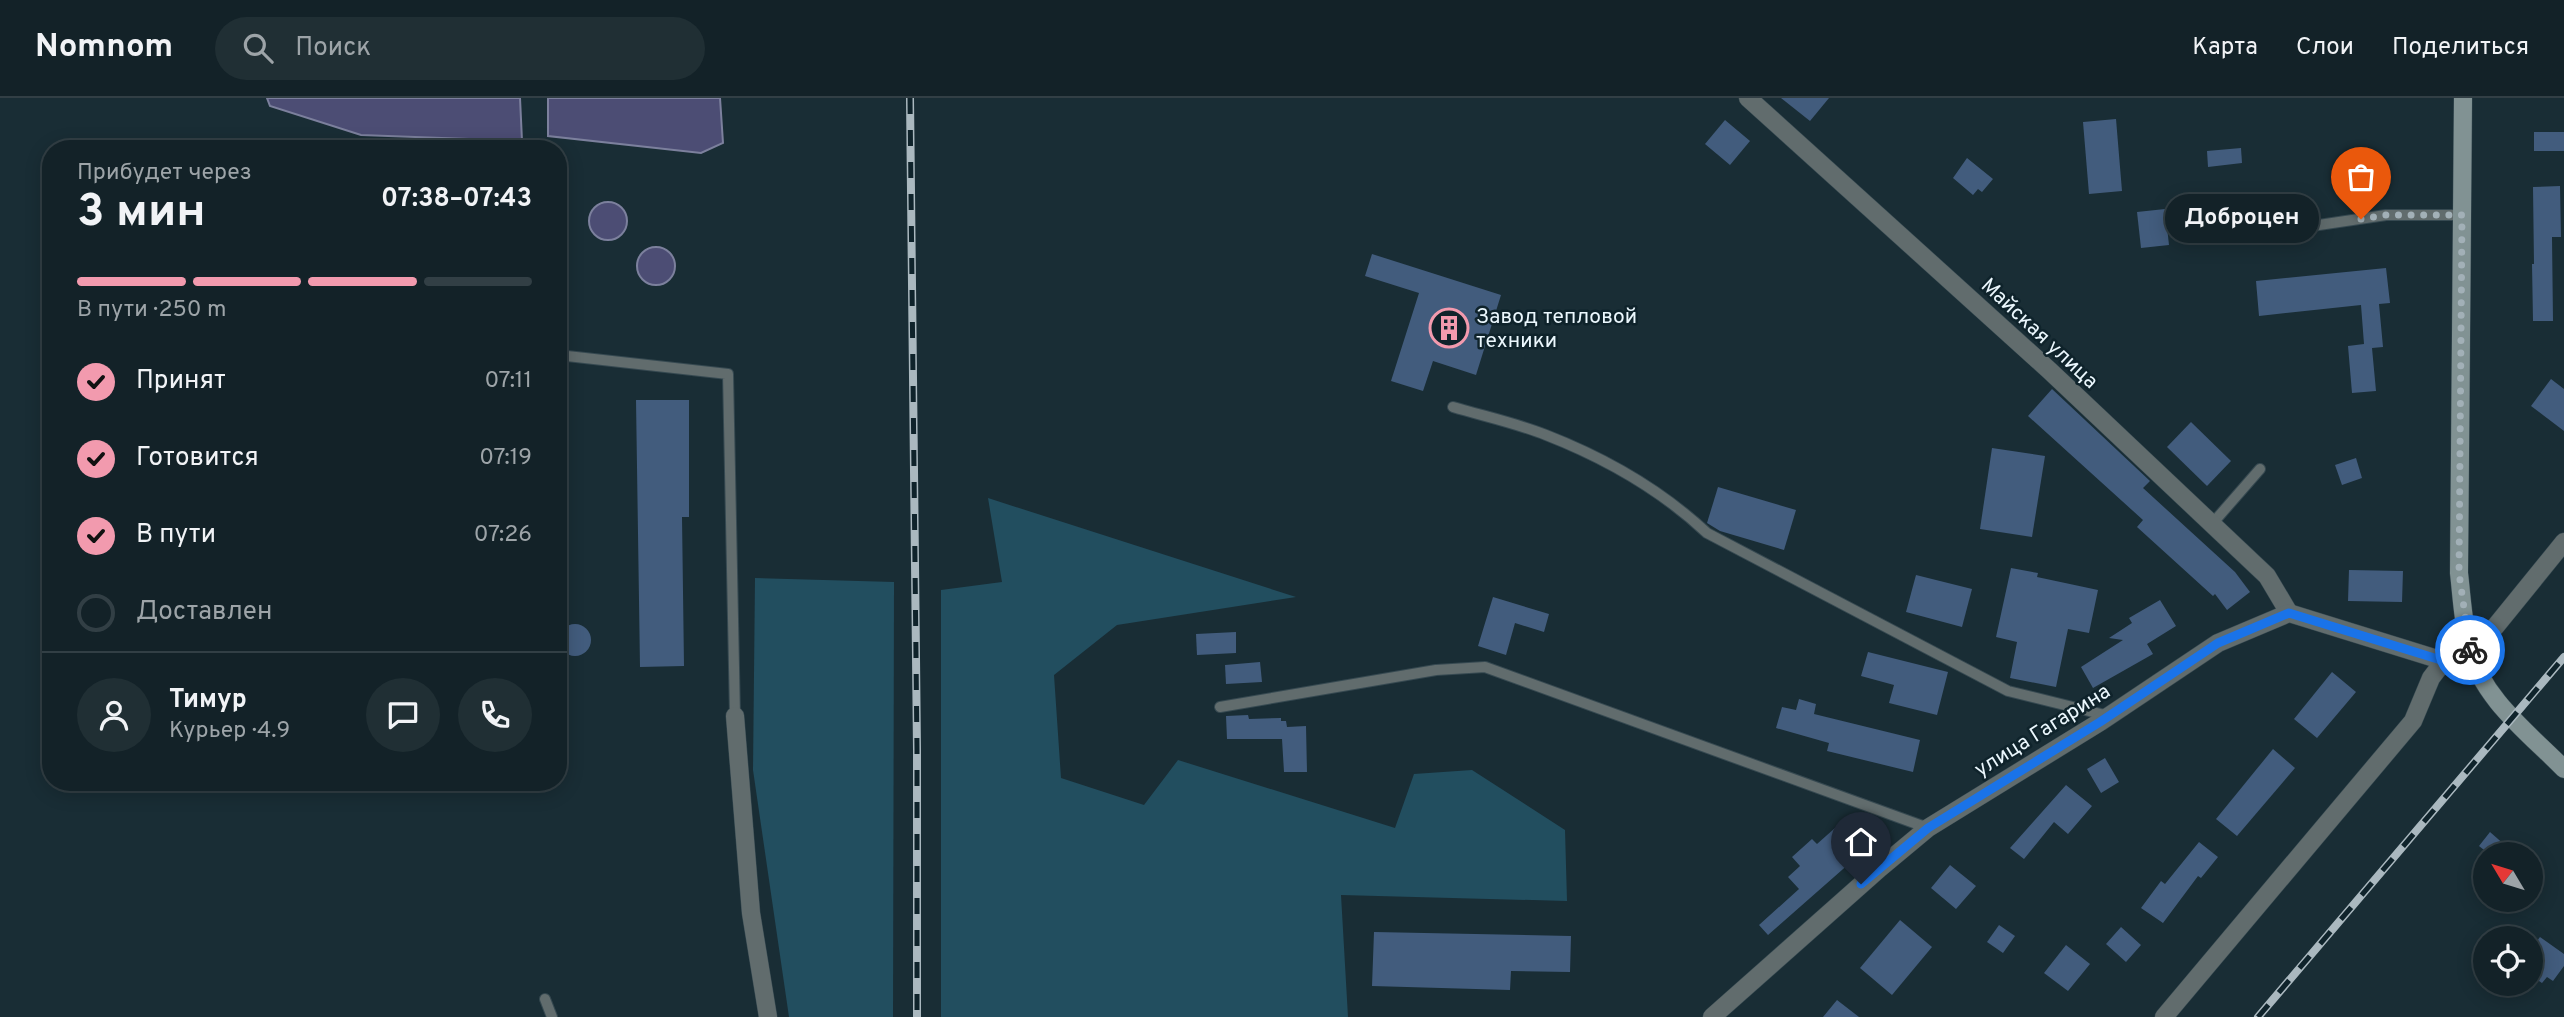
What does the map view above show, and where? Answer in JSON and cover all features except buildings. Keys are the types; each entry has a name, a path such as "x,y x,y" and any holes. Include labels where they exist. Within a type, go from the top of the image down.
{"main road":[{"path":"2463,98 2459,573 2470,652 2498,702 2564,769"}],"street":[{"name":"Майская улица","path":"1748,98 2050,371 2267,576 2289,613"},
{"path":"2164,1017 2413,721 2431,678 2444,661 2470,652 2495,627 2564,542"},
{"path":"2289,613 2444,661"},
{"name":"улица Гагарина","path":"1712,1017 1928,828 2109,716 2218,643 2289,613"},
{"path":"735,716 751,913 768,1017"}],"lane":[{"path":"2285,230 2386,215 2462,215"},
{"path":"567,356 728,374 735,716"},
{"path":"1452,407 1545,434 1599,459 1652,488 1707,533 2008,691 2109,716"},
{"path":"2212,524 2260,468"},
{"path":"1220,707 1436,670 1485,667 1928,828"},
{"path":"545,999 552,1017"}],"shaded area":[{"path":"267,98 520,98 522,140 361,135 270,106"},
{"path":"548,98 720,98 723,143 701,153 548,136"},
{"path":"608,202 622,207 627,221 622,235 608,240 594,235 589,221 594,207"},
{"path":"656,247 670,252 675,266 670,280 656,285 642,280 637,266 642,252"},
{"path":"988,498 1296,597 1117,625 1054,675 1061,778 1144,805 1178,760 1395,828 1414,774 1472,770 1565,830 1567,901 1341,895 1348,1017 941,1017 941,590 1002,582"},
{"path":"755,578 894,582 893,1017 789,1017 753,770"}],"railway":[{"path":"910,98 917,1017"},
{"path":"2258,1017 2564,657"}],"way so far":[{"path":"2361,219 2386,215 2462,215 2459,573 2463,617 2470,650"}],"place":[{"name":"Доброцен","path":"2361,219"},
{"name":"Завод тепловой техники","path":"1449,328"}],"route":[{"path":"1861,884 1928,828 2100,722 2218,643 2289,613 2444,661 2470,650"}]}
